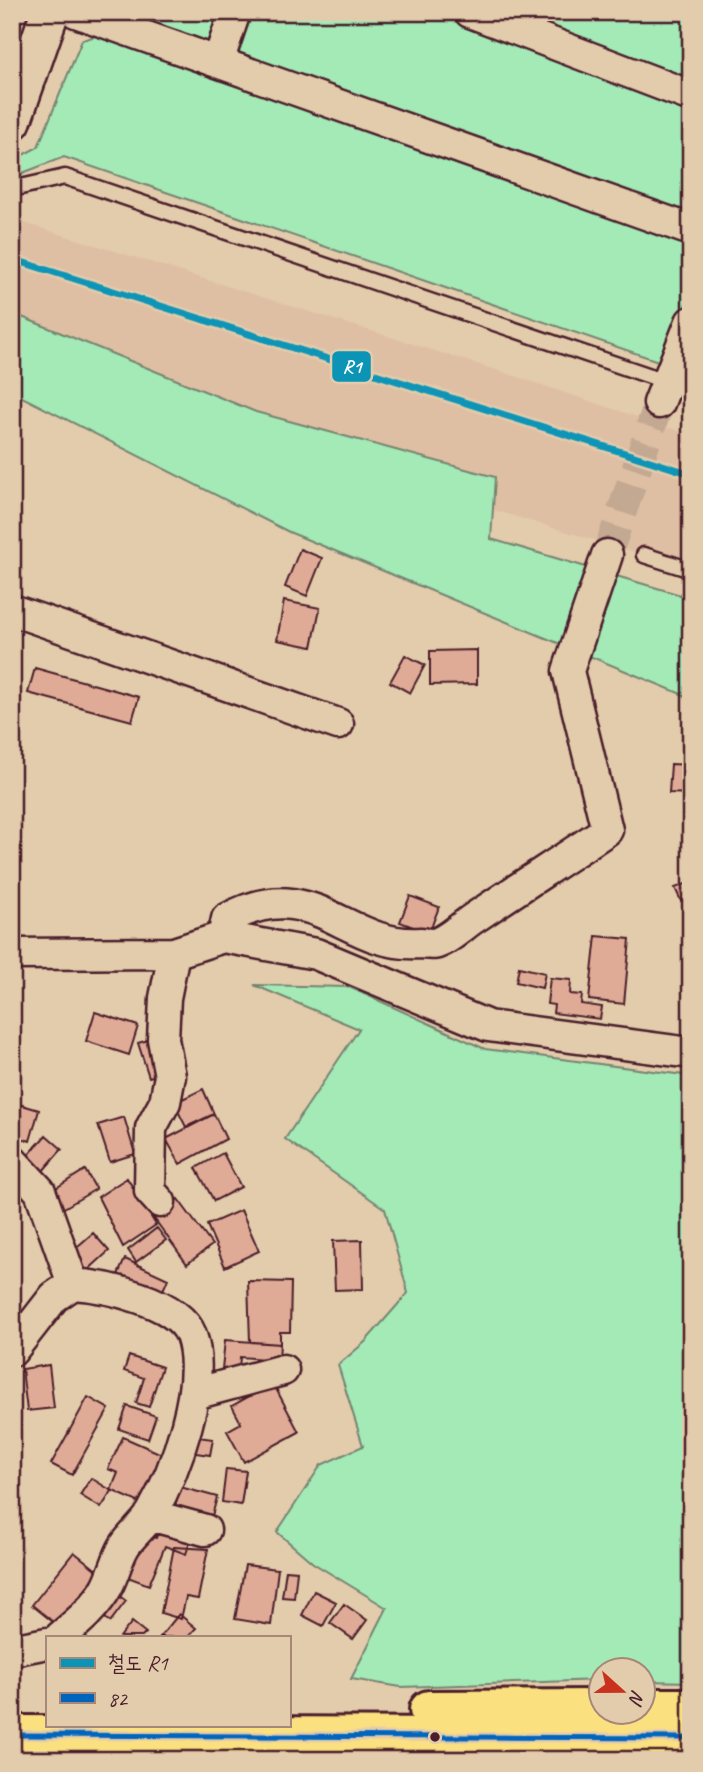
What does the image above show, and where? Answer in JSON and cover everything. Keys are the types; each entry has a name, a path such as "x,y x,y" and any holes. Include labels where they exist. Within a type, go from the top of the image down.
{"highway":[{"path":"658,1708 691,1708"},
{"path":"290,1712 588,1709"},
{"path":"18,1735 76,1726"},
{"path":"18,1735 691,1738"}],"street":[{"path":"12,121 51,12"},
{"path":"76,12 691,230"},
{"path":"218,62 235,12"},
{"path":"470,12 691,96"},
{"path":"664,392 691,322"},
{"path":"223,937 227,919 240,912 266,904 291,903 310,906 379,939 401,943 437,943 607,830 568,671 607,555"},
{"path":"12,610 338,724"},
{"path":"12,954 174,953 223,937 316,954 488,1026 691,1053"},
{"path":"160,1202 150,1191 151,1128 165,1102 170,1076 163,1039 165,998 174,953"},
{"path":"12,1161 40,1191 73,1284"},
{"path":"12,1351 54,1297 73,1284 108,1286 154,1305 179,1320 191,1334 195,1366 194,1394 180,1443 150,1515 124,1546 107,1588 79,1621 61,1636"},
{"path":"194,1394 283,1370"},
{"path":"150,1515 205,1530"},
{"path":"12,1650 46,1643"}],"lane":[{"path":"12,189 65,177 664,392"},
{"path":"644,555 691,570"}],"shaded area":[{"path":"12,219 509,374 691,435 691,569 490,509 494,477 256,412 12,316"}],"green space":[{"path":"109,12 691,12 691,290 664,363 64,157 12,177 17,158 38,147 82,40 100,35"},
{"path":"12,313 256,412 495,477 491,539 691,598 691,698 289,532 12,392"},
{"path":"254,985 349,987 485,1049 691,1076 691,1682 658,1681 658,1656 588,1656 588,1680 401,1687 351,1679 387,1608 313,1563 277,1532 321,1465 363,1446 338,1365 365,1342 408,1293 385,1209 285,1139 359,1029"}],"building":[{"path":"300,549 322,558 307,596 285,587"},
{"path":"284,601 320,608 312,647 277,640"},
{"path":"477,650 477,684 430,685 430,651"},
{"path":"405,655 425,665 410,693 390,682"},
{"path":"35,668 139,697 132,721 28,693"},
{"path":"671,764 691,765 691,794 669,793"},
{"path":"691,882 691,897 681,901 675,888"},
{"path":"410,896 439,907 429,933 400,922"},
{"path":"596,936 630,939 624,1004 589,1000"},
{"path":"519,967 545,973 542,988 516,982"},
{"path":"550,978 571,980 570,994 582,995 581,1004 602,1007 600,1019 553,1013 554,1005 547,1004"},
{"path":"95,1012 138,1026 129,1055 86,1041"},
{"path":"152,1039 163,1073 149,1077 138,1043"},
{"path":"203,1089 214,1114 186,1127 174,1103"},
{"path":"12,1102 39,1110 30,1141 12,1135"},
{"path":"214,1114 226,1139 180,1164 166,1139"},
{"path":"124,1117 135,1154 110,1162 98,1125"},
{"path":"46,1135 62,1149 42,1172 26,1158"},
{"path":"223,1153 241,1187 214,1201 196,1168"},
{"path":"85,1170 96,1189 59,1211 48,1193"},
{"path":"127,1178 156,1225 123,1247 98,1197"},
{"path":"178,1199 212,1245 187,1264 153,1217"},
{"path":"241,1210 259,1251 225,1267 207,1225"},
{"path":"157,1228 166,1240 136,1262 128,1250"},
{"path":"93,1233 109,1251 87,1271 70,1253"},
{"path":"362,1240 363,1289 335,1290 333,1241"},
{"path":"125,1259 168,1279 159,1299 116,1279"},
{"path":"248,1281 291,1282 290,1332 280,1332 280,1344 250,1342"},
{"path":"225,1340 280,1344 279,1360 240,1357 239,1370 222,1369"},
{"path":"129,1356 162,1367 149,1407 136,1403 144,1378 124,1371"},
{"path":"49,1365 54,1408 27,1411 22,1369"},
{"path":"273,1383 299,1432 244,1462 227,1431 241,1423 232,1406"},
{"path":"88,1397 109,1409 72,1475 51,1464"},
{"path":"127,1406 156,1416 148,1439 119,1429"},
{"path":"191,1436 213,1439 210,1455 189,1452"},
{"path":"123,1437 164,1455 142,1504 111,1490 118,1473 108,1469"},
{"path":"226,1469 246,1471 241,1505 222,1502"},
{"path":"91,1478 112,1491 101,1508 80,1495"},
{"path":"180,1487 217,1497 211,1520 174,1510"},
{"path":"160,1527 191,1539 186,1554 165,1546 149,1585 125,1576 141,1533 156,1538"},
{"path":"174,1547 208,1549 198,1599 186,1597 181,1619 161,1613"},
{"path":"74,1552 99,1572 57,1625 32,1605"},
{"path":"245,1565 278,1569 271,1625 235,1619"},
{"path":"286,1570 297,1571 294,1598 282,1597"},
{"path":"314,1591 336,1602 323,1626 302,1615"},
{"path":"114,1592 126,1601 110,1622 99,1613"},
{"path":"344,1604 367,1620 353,1639 330,1623"},
{"path":"179,1614 196,1628 189,1636 161,1636"},
{"path":"132,1622 146,1633 143,1636 121,1636"}],"tunnel":[{"path":"607,555 659,403"}],"rail line":[{"name":"R1","path":"12,259 691,474"}],"transit line":[{"name":"82","path":"12,1735 691,1738"}]}
